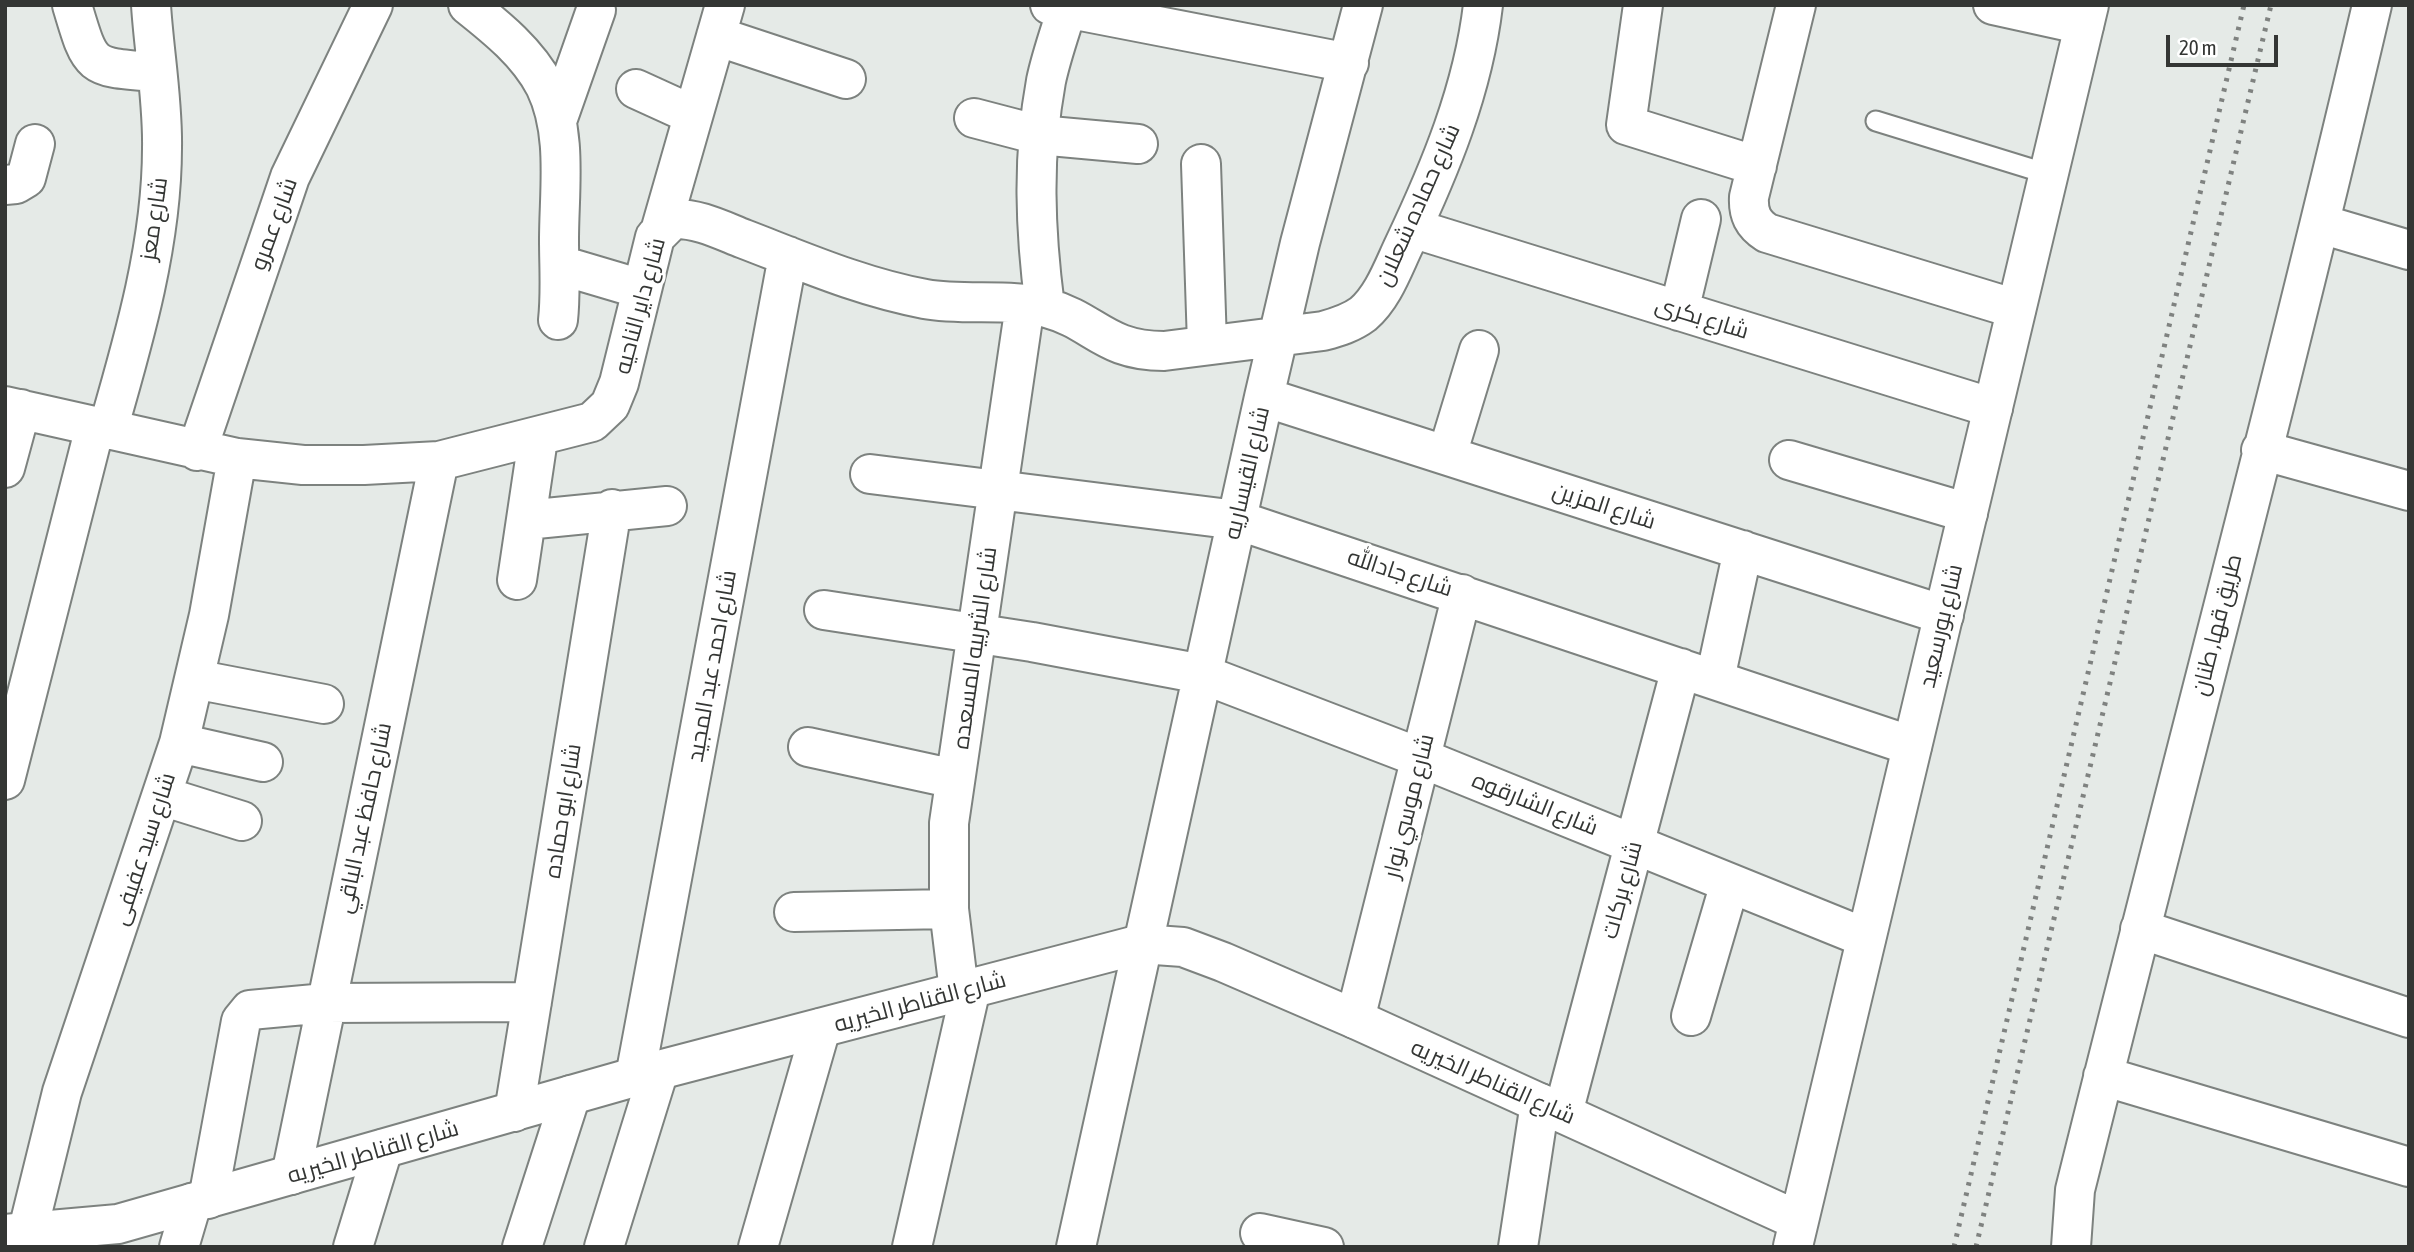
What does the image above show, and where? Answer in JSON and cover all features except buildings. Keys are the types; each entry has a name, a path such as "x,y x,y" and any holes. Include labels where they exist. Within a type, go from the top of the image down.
{"street":[{"path":"72,5 86,51 97,64 113,69 155,72"},
{"name":"شارع معز","path":"5,780 102,428 127,365 158,218 162,147 151,5"},
{"name":"شارع عمرو","path":"197,451 290,177 373,5"},
{"path":"468,5 510,39 545,86 557,121 561,187 558,320"},
{"name":"شارع القيساريه","path":"1076,1247 1264,397 1363,5"},
{"name":"شارع حماده شعلان","path":"1279,336 1345,325 1363,313 1378,297 1412,228 1456,123 1471,68 1483,5"},
{"path":"1643,5 1626,125 1756,166"},
{"path":"1796,5 1748,208 1757,227 1767,233 2016,310"},
{"path":"1993,5 2086,15"},
{"name":"طريق قها, طنان","path":"2071,1247 2075,1191 2261,450 2321,223 2372,5"},
{"path":"1059,7 1349,63"},
{"name":"شارع الشربيه المسعده","path":"912,1247 965,990 949,909 949,823 998,490 1035,306 1035,187 1039,135 1059,7"},
{"path":"557,121 596,10"},
{"name":"شارع بورسعيد","path":"1796,1234 2086,15"},
{"path":"661,228 720,20 846,79"},
{"path":"636,89 693,115"},
{"path":"974,118 1039,135 1138,144"},
{"path":"5,184 16,184 26,178 34,144"},
{"path":"1201,164 1207,344"},
{"name":"شارع داير الناحيه","path":"13,408 197,451 303,465 439,461 538,439 592,422 610,405 619,383 655,237 661,228 673,219 686,218 833,275 879,289 976,305 1035,306 1062,313 1115,344 1140,351 1164,351 1279,336"},
{"path":"1679,310 1701,219"},
{"path":"2321,223 2409,250"},
{"name":"شارع بكرى","path":"1412,228 1993,408"},
{"name":"شارع احمد عبد المجيد","path":"604,1247 647,1073 788,256"},
{"path":"560,265 641,289"},
{"path":"1447,456 1479,350"},
{"name":"شارع المزين","path":"1264,397 1944,615"},
{"path":"5,468 13,408"},
{"path":"517,580 538,439"},
{"path":"2261,450 2409,491"},
{"name":"شارع سيد عفيفى","path":"16,1234 179,743 194,680 237,458"},
{"path":"1789,460 1968,513"},
{"name":"شارع حافظ عبد الباقي","path":"291,1175 439,461"},
{"name":"شارع جادالله","path":"870,474 1237,520 1912,746"},
{"path":"526,520 580,517 612,509 667,506"},
{"name":"شارع ابو حماده","path":"514,1112 612,509"},
{"name":"شارع بركات","path":"1518,1247 1551,1108 1634,844 1743,550"},
{"name":"شارع موسي نوار","path":"1355,1019 1462,594"},
{"name":"شارع الشارقوه","path":"824,610 1202,674 1420,758 1867,938"},
{"path":"194,680 324,704"},
{"path":"179,743 263,761"},
{"path":"808,747 955,779"},
{"path":"162,796 242,821"},
{"path":"1691,1016 1730,883"},
{"path":"794,912 949,909"},
{"path":"2140,929 2409,1018"},
{"name":"شارع القناطر الخيريه","path":"16,1234 118,1224 647,1073 1141,944 1183,947 1355,1019 1551,1108 1796,1234"},
{"path":"179,1247 200,1201 241,1021 250,1010 258,1007 326,1003 532,1003"},
{"path":"758,1247 821,1028"},
{"path":"2103,1076 2409,1167"},
{"path":"522,1247 571,1095"},
{"path":"353,1247 383,1149"},
{"path":"1261,1227 1324,1247"}],"lane":[{"path":"1876,121 2048,174"}],"railway":[{"path":"1954,1247 2244,5"},
{"path":"1976,1247 2271,5"}]}
